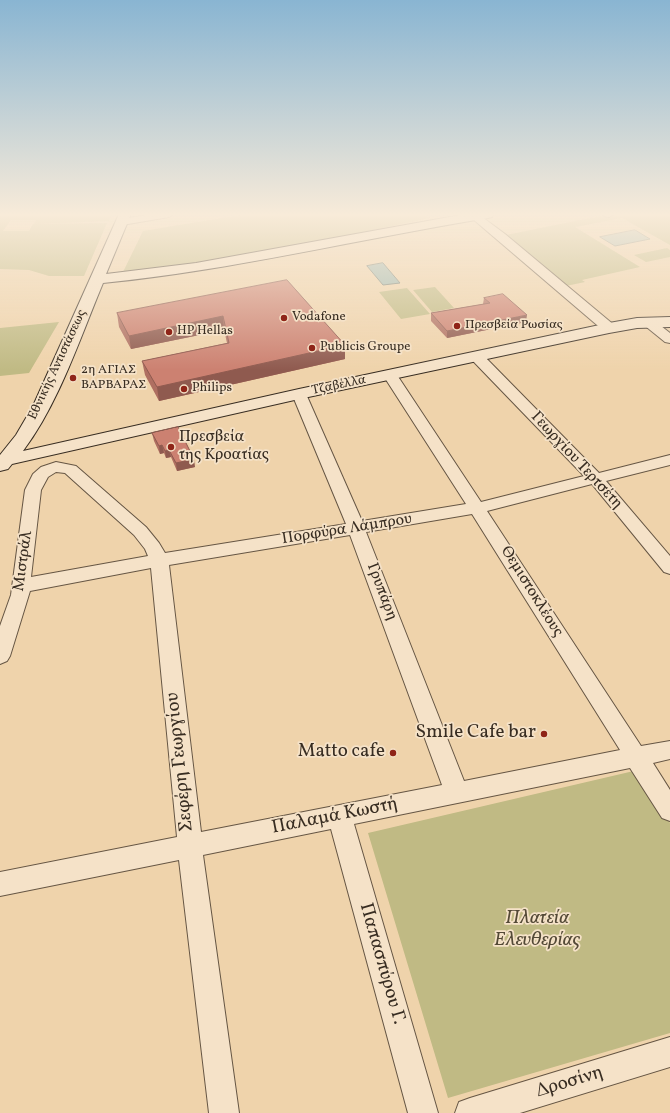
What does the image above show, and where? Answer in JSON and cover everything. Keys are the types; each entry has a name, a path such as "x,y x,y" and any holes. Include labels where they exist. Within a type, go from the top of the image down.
{"street":[{"name":"Εθνικής Αντιστάσεως","path":"4,462 42,406 103,266"},
{"path":"97,279 203,266"},
{"path":"537,266 609,328"},
{"path":"648,322 670,339"},
{"name":"Τζαβέλλα","path":"4,462 299,394 609,328 648,322 670,322"},
{"name":"Γεωργίου Τερτσέτη","path":"477,357 596,479 670,568"},
{"name":"Θεμιστοκλέους","path":"390,375 670,810"},
{"name":"Γρυπάρη","path":"299,394 356,528 457,793"},
{"name":"Πορφύρα Λάμπρου","path":"21,586 159,560 477,508 670,460"},
{"name":"Σεφέρη Γεωργίου","path":"48,469 63,467 70,469 140,531 153,547 159,560 190,846 224,1113"},
{"name":"Μιστράλ","path":"0,656 20,595 33,490 41,473 48,469"},
{"name":"Παλαμά Κωστή","path":"0,884 670,750"},
{"name":"Παπασπύρου Γ.","path":"340,816 423,1113"},
{"name":"Δροσίνη","path":"470,1113 670,1052"}],"green space":[{"path":"0,266 88,266 84,276 49,276 29,270 0,269"},
{"path":"126,266 171,266 123,272"},
{"path":"536,266 640,267 582,280 585,282 561,287"},
{"path":"435,287 454,308 432,312 413,290"},
{"path":"407,288 430,314 401,319 379,292"},
{"path":"59,322 29,373 0,376 0,328"},
{"name":"Πλατεία Ελευθερίας","path":"638,770 670,823 670,1033 448,1098 368,833"}],"water":[{"path":"367,266 385,266 400,283 383,285"}],"building":[{"path":"287,280 345,345 157,387 142,361 229,343 223,316 129,336 117,313"},
{"path":"503,294 527,315 447,331 431,313 490,303 484,298"},
{"name":"Πρεσβεία της Κροατίας","path":"178,427 194,459 176,463 169,450 165,451 162,445 159,446 152,433"}],"place":[{"name":"Vodafone","path":"284,318"},
{"name":"Πρεσβεία Ρωσίας","path":"457,326"},
{"name":"HP Hellas","path":"169,332"},
{"name":"Publicis Groupe","path":"312,348"},
{"name":"2η ΑΓΙΑΣ ΒΑΡΒΑΡΑΣ","path":"73,378"},
{"name":"Philips","path":"184,389"},
{"name":"Πρεσβεία της Κροατίας","path":"171,447"},
{"name":"Smile Cafe bar","path":"544,734"},
{"name":"Matto cafe","path":"393,753"}]}
